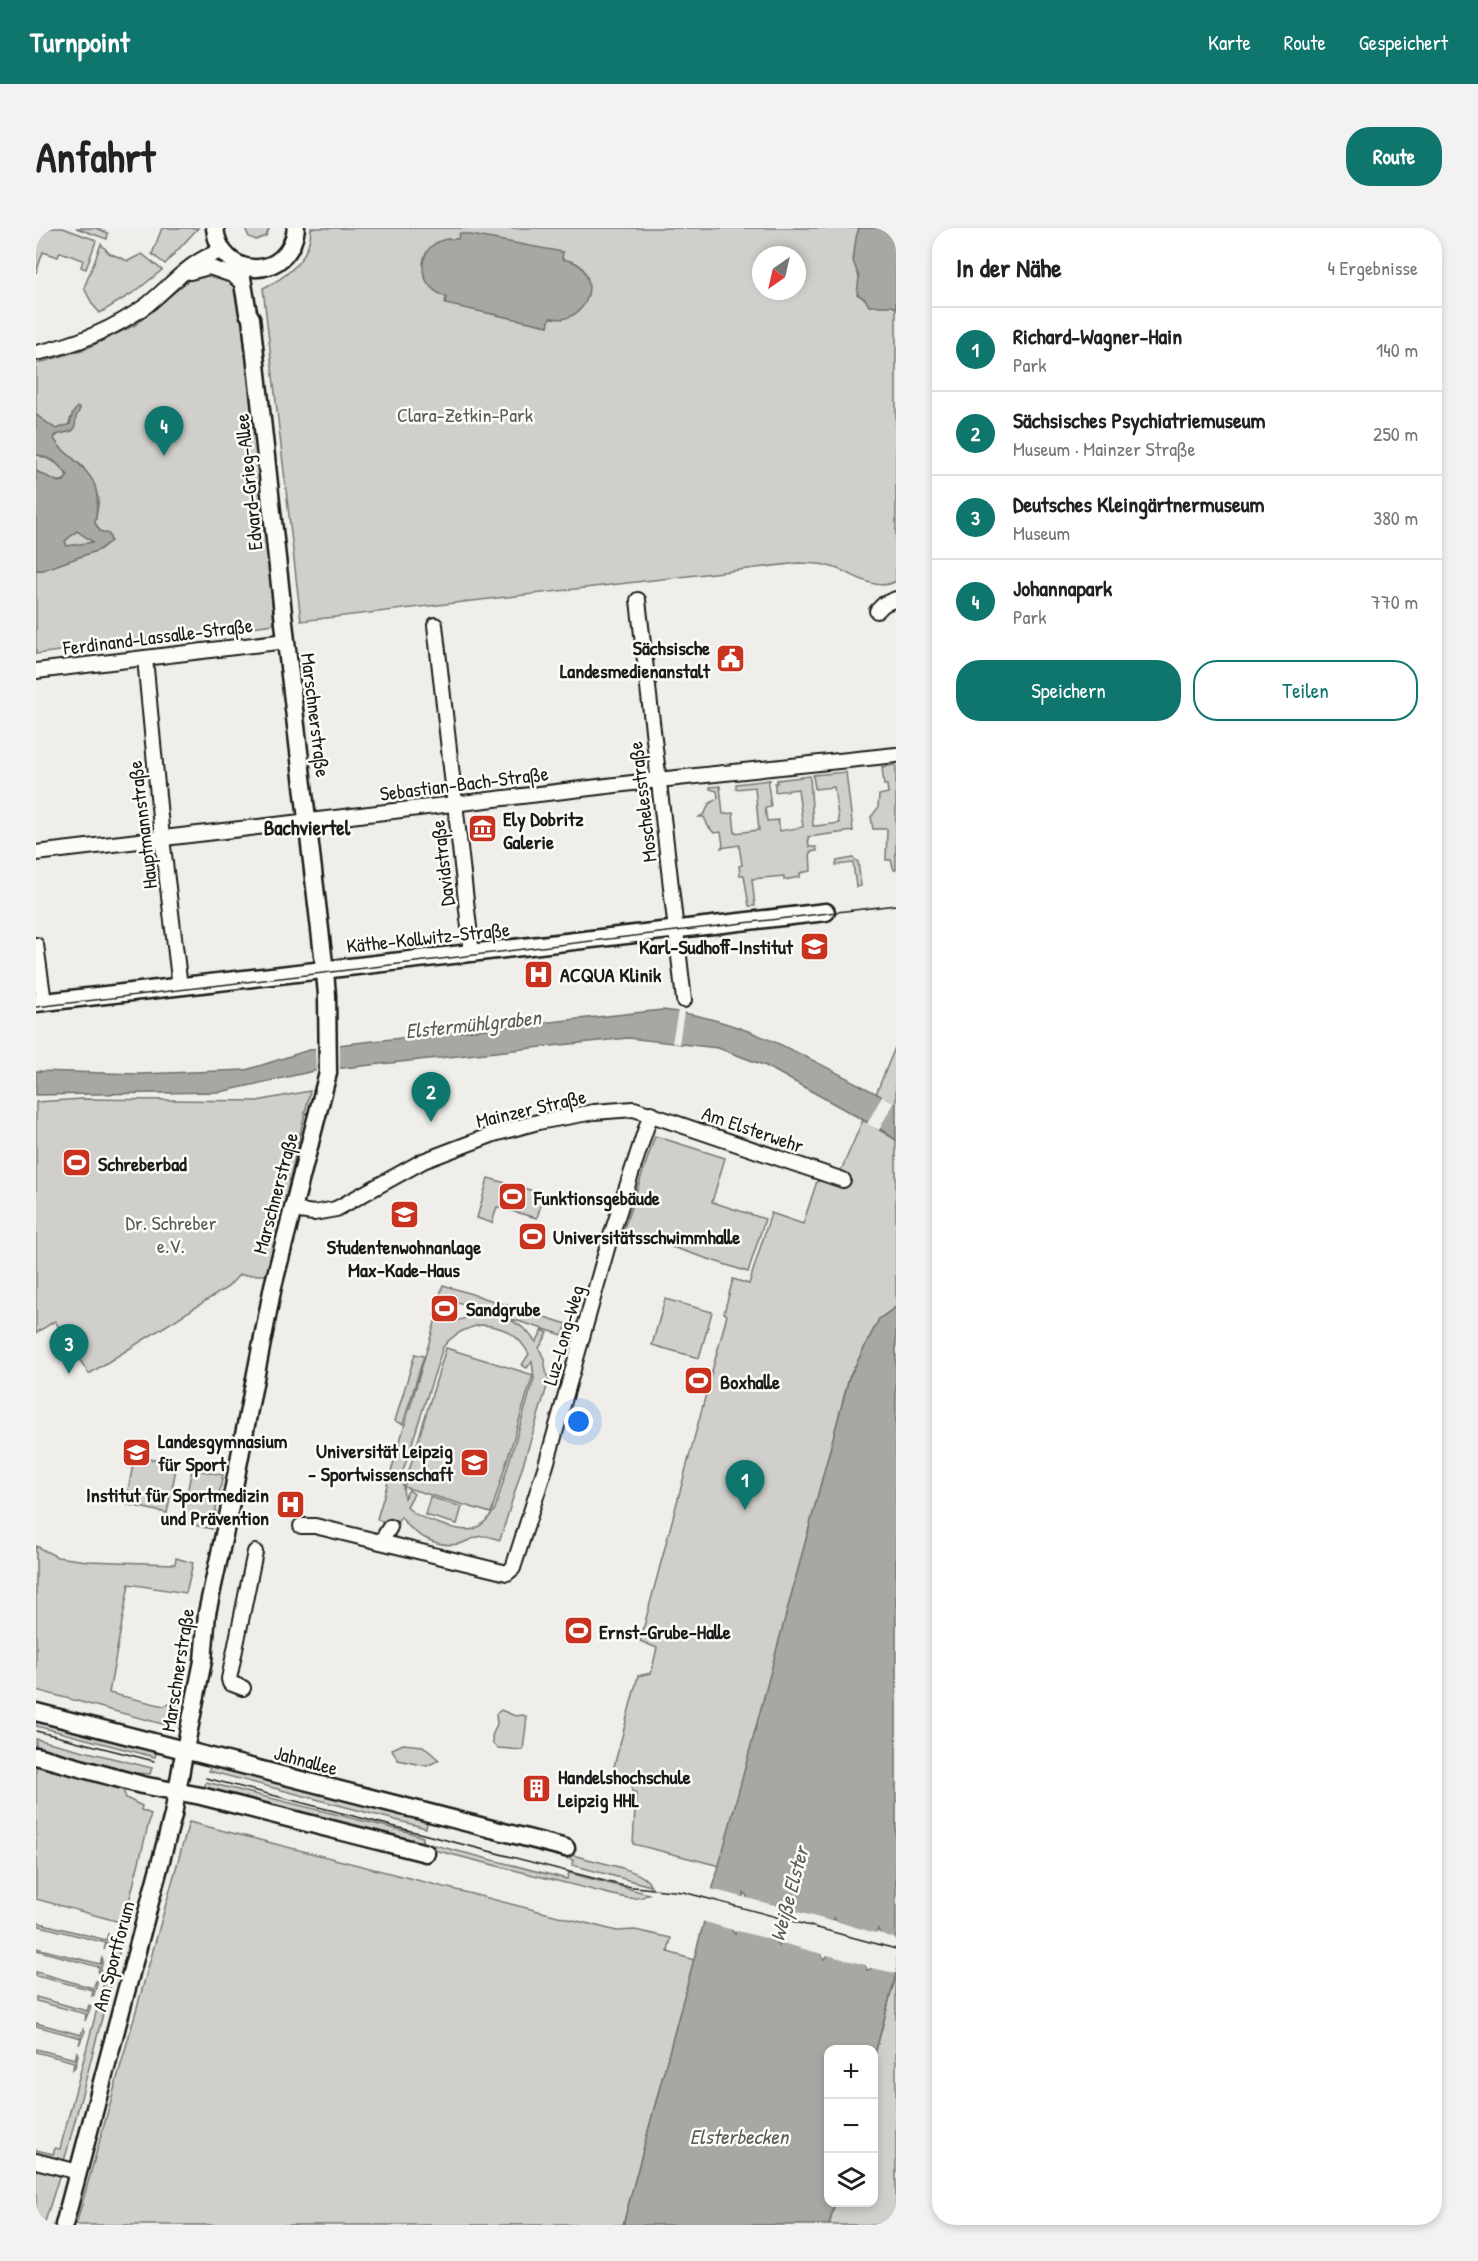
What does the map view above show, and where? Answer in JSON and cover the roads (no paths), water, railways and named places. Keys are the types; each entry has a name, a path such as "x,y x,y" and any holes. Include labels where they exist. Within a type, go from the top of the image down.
{"main road":[{"path":"218,238 233,262 240,266 258,268 271,265 284,256 293,243 296,228"},
{"name":"Edvard-Grieg-Allee","path":"240,266 248,313 251,318 286,641"},
{"name":"Edvard-Grieg-Allee","path":"251,318 254,312 253,279 258,268"},
{"name":"Marschnerstraße","path":"181,1770 202,1660 207,1613 273,1286 328,1072 325,970 286,641"},
{"name":"Käthe-Kollwitz-Straße","path":"40,1002 825,912"},
{"name":"Jahnallee","path":"36,1712 181,1770 566,1848"},
{"name":"Jahnallee","path":"36,1756 134,1783 181,1770"},
{"name":"Jahnallee","path":"181,1770 201,1796 426,1854"},
{"name":"Am Sportforum","path":"64,2225 170,1826 181,1770"}],"street":[{"path":"36,353 60,348 87,338 124,320 156,297 192,259 218,238"},
{"path":"182,272 209,267 232,275 243,283"},
{"path":"877,611 884,604 896,599"},
{"name":"Moschelesstraße","path":"638,600 684,1000"},
{"name":"Davidstraße","path":"435,625 472,954"},
{"name":"Ferdinand-Lassalle-Straße","path":"36,671 286,641"},
{"name":"Hauptmannstraße","path":"145,658 162,838 180,987"},
{"name":"Sebastian-Bach-Straße","path":"36,853 658,780 896,755"},
{"path":"36,945 40,1002"},
{"name":"Mainzer Straße","path":"292,1210 314,1213 336,1209 423,1161 494,1134 538,1122 594,1112 634,1109 651,1113"},
{"name":"Am Elsterwehr","path":"651,1113 843,1180"},
{"name":"Luz-Long-Weg","path":"381,1542 507,1573 513,1568 546,1465 608,1245 651,1113"},
{"path":"300,1526 315,1526 381,1542 390,1527"},
{"path":"243,1688 231,1683 229,1679 255,1552"},
{"path":"36,2161 78,2172"}],"water":[{"path":"859,228 896,228 896,308 869,306 865,299 857,294 859,277 853,261"},
{"path":"460,233 563,252 562,259 576,263 586,274 589,289 584,304 568,318 550,318 548,326 445,304 446,297 434,290 427,281 423,271 424,261 427,251 434,244 445,239 458,239"},
{"path":"77,407 80,409 76,417 75,428 56,435 54,438 92,479 97,493 95,523 100,531 109,534 111,541 99,550 43,570 36,570 36,471 58,482 64,481 68,475 54,461 36,454 36,415 56,429 70,424","holes":["77,531 93,542 67,546 65,541"]},
{"path":"662,1010 693,1015 754,1033 896,1104 896,1140 766,1066 718,1048 628,1038 314,1071 220,1092 36,1095 36,1071 140,1074 246,1070 312,1049 346,1044"},
{"name":"Elsterbecken","path":"896,1307 896,1974 877,2045 824,2045 824,2207 834,2207 829,2225 623,2225 849,1378 879,1319","holes":["744,1893 747,1896 735,1934 732,1931","788,1905 791,1908 779,1946 776,1943","834,1918 836,1921 827,1957 824,1959 822,1956","878,1929 880,1933 871,1969 867,1970"]}],"tram line":[{"path":"36,1007 896,905"},
{"path":"36,1731 154,1761"},
{"path":"206,1778 624,1886 683,1892 896,1949"}],"place":[{"name":"Johannapark","path":"164,456"},
{"name":"Sächsische Landesmedienanstalt","path":"731,659"},
{"name":"Ely Dobritz Galerie","path":"482,829"},
{"name":"Karl-Sudhoff-Institut","path":"814,946"},
{"name":"ACQUA Klinik","path":"539,974"},
{"name":"Sächsisches Psychiatriemuseum","path":"431,1122"},
{"name":"Schreberbad","path":"77,1163"},
{"name":"Funktionsgebäude","path":"513,1197"},
{"name":"Studentenwohnanlage Max-Kade-Haus","path":"404,1215"},
{"name":"Universitätsschwimmhalle","path":"532,1236"},
{"name":"Sandgrube","path":"445,1308"},
{"name":"Deutsches Kleingärtnermuseum","path":"69,1374"},
{"name":"Boxhalle","path":"699,1381"},
{"name":"Landesgymnasium für Sport","path":"137,1452"},
{"name":"Universität Leipzig - Sportwissenschaft","path":"474,1462"},
{"name":"Institut für Sportmedizin und Prävention","path":"290,1505"},
{"name":"Richard-Wagner-Hain","path":"745,1510"},
{"name":"Ernst-Grube-Halle","path":"578,1631"},
{"name":"Handelshochschule Leipzig HHL","path":"537,1788"}],"district":[{"name":"Bachviertel","path":"307,827"}],"park label":[{"name":"Clara-Zetkin-Park","path":"465,414"},
{"name":"Dr. Schreber e.V.","path":"171,1234"}],"water label":[{"name":"Elstermühlgraben","path":"473,1024"},
{"name":"Weiße Elster","path":"789,1894"}]}
